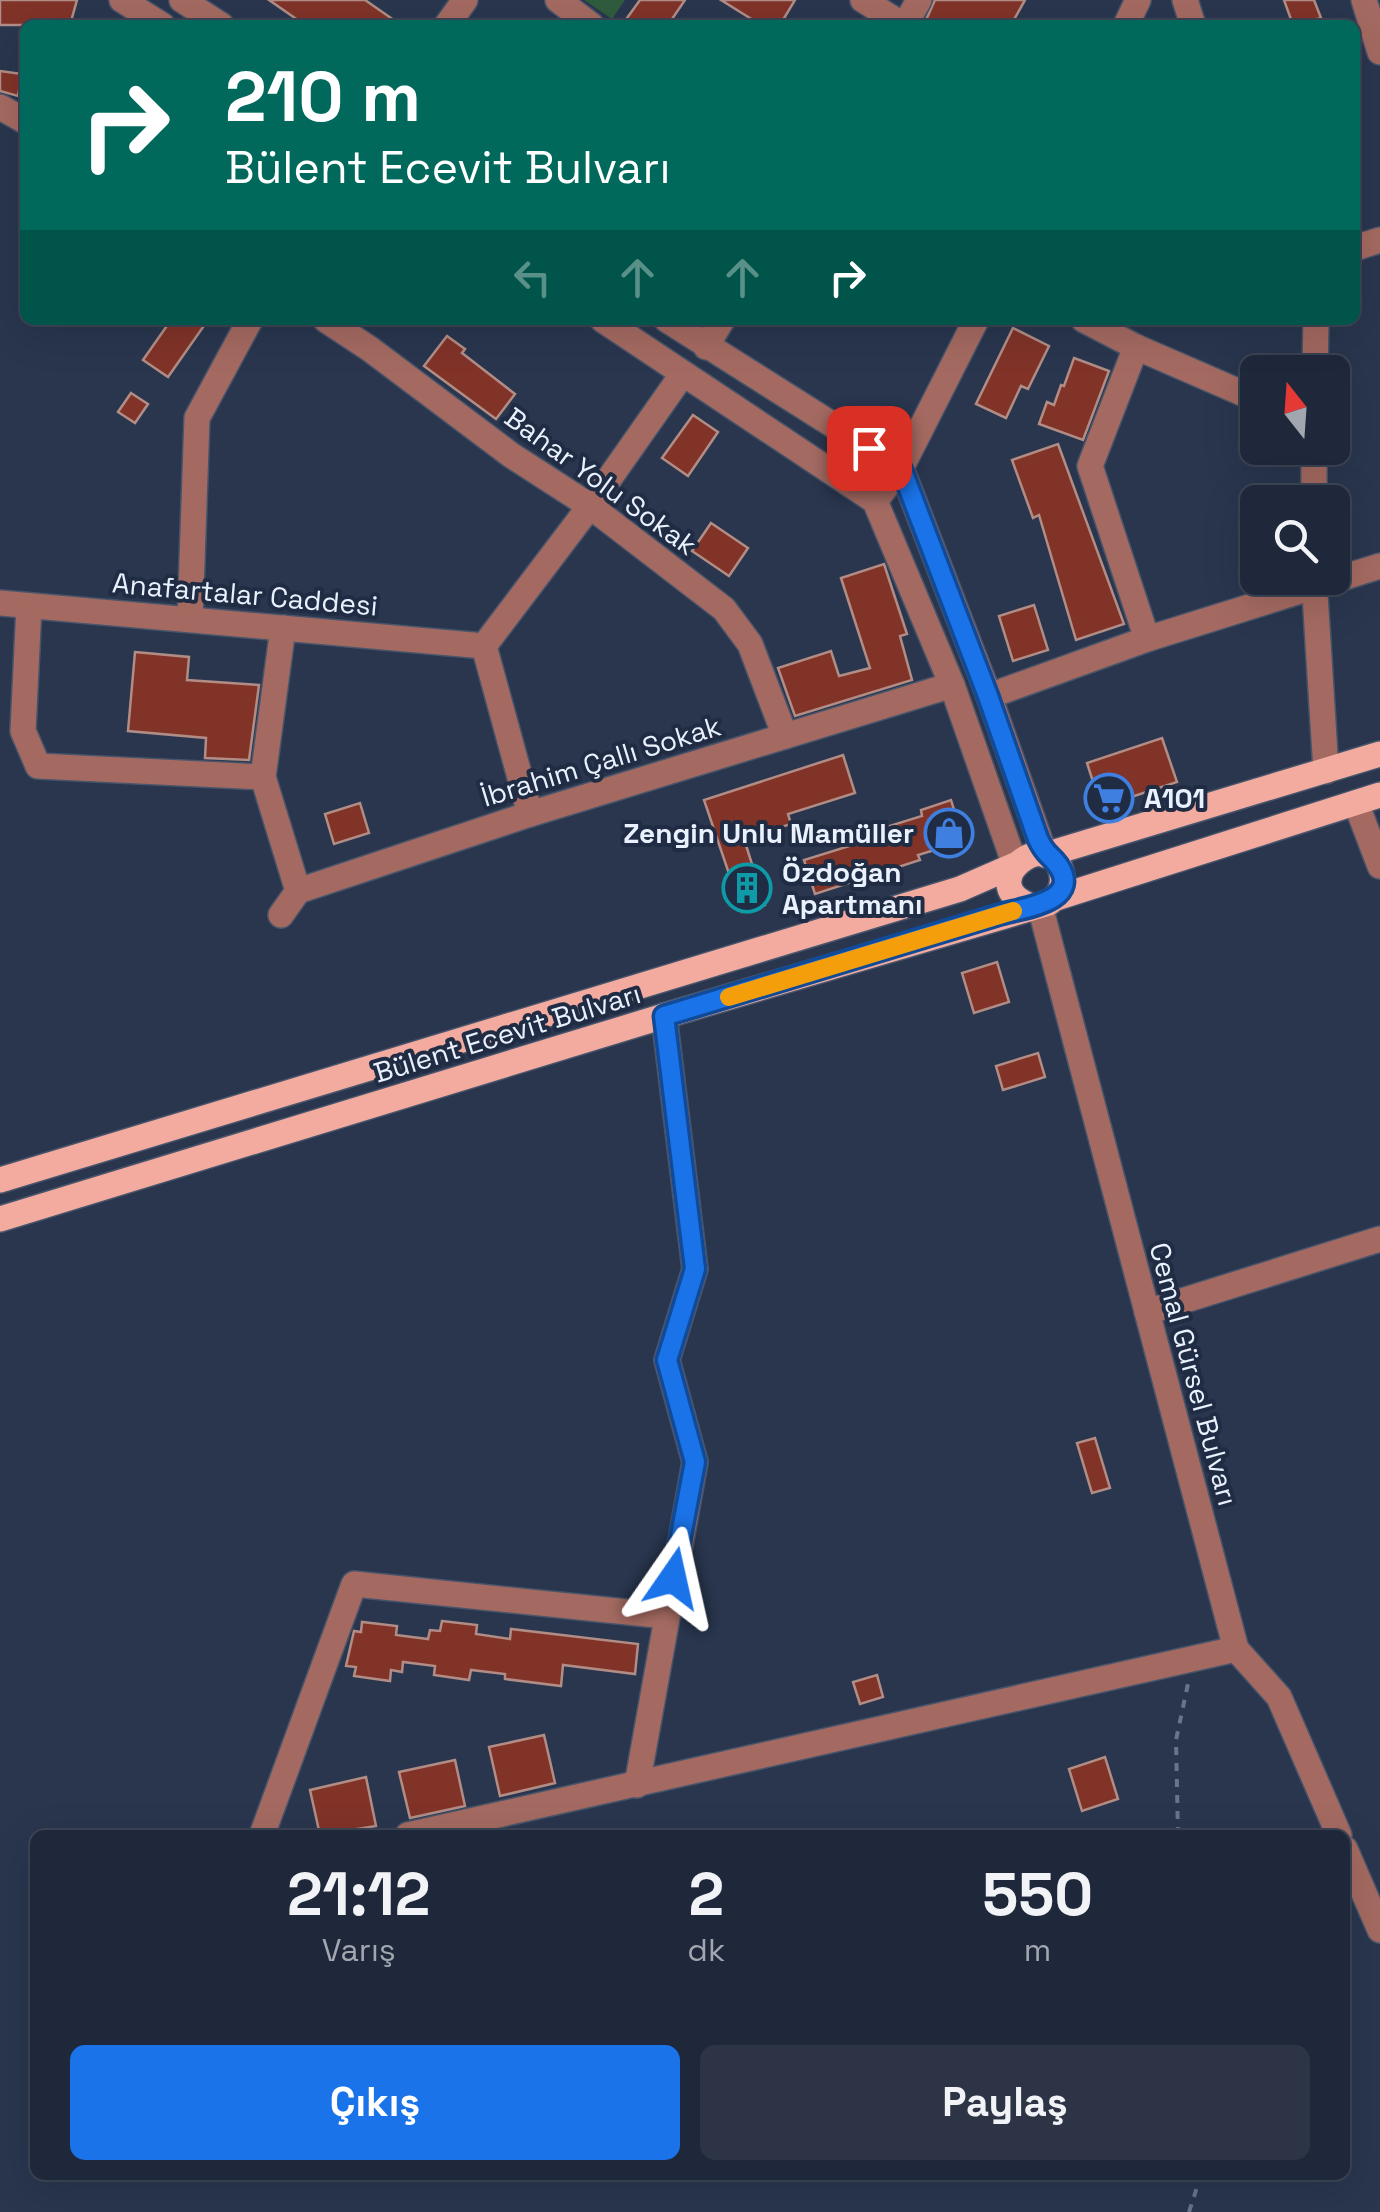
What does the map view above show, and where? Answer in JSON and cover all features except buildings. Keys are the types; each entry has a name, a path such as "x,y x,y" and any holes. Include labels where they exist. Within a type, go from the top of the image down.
{"main road":[{"path":"0,1180 960,889 1028,855 1045,855 1380,754"},
{"name":"Bülent Ecevit Bulvarı","path":"0,1219 1042,903 1368,799"},
{"path":"1015,864 1011,872 1016,897 1042,903 1062,882 1053,859 1045,855"}],"street":[{"path":"122,0 154,20"},
{"path":"182,0 214,20"},
{"path":"558,0 584,20"},
{"path":"862,0 896,20"},
{"path":"1364,0 1380,52"},
{"path":"190,619 198,418 247,325"},
{"name":"Bahar Yolu Sokak","path":"333,325 511,455 590,506 724,609 750,644 785,736"},
{"path":"609,325 875,501 952,686 1015,864"},
{"path":"674,325 901,468 1045,855"},
{"path":"706,346 719,325"},
{"path":"875,501 901,468 973,325"},
{"path":"1094,325 1240,392"},
{"path":"1315,355 1316,325"},
{"path":"1136,347 1090,466 1147,639"},
{"path":"530,814 484,646 682,376"},
{"path":"1350,574 1380,566"},
{"path":"988,696 1278,595"},
{"path":"1315,595 1326,771"},
{"name":"Anafartalar Caddesi","path":"0,603 484,646"},
{"path":"29,606 23,731 38,766 262,777"},
{"path":"280,915 298,891 262,777 283,628"},
{"name":"İbrahim Çallı Sokak","path":"298,891 530,814 952,686"},
{"path":"1368,799 1380,866"},
{"name":"Cemal Gürsel Bulvarı","path":"1042,903 1236,1649 1279,1697 1337,1830"},
{"path":"637,1785 695,1462 667,1360 695,1269 664,1016"},
{"path":"1147,1312 1380,1239"},
{"path":"264,1830 354,1584 666,1616"},
{"path":"431,1830 1236,1649"},
{"path":"1350,1861 1380,1930"}],"path":[{"path":"1178,1830 1176,1740 1193,1659"},
{"path":"1189,2212 1199,2180"}],"green space":[{"path":"584,0 625,0 612,19"}],"slow traffic":[{"path":"729,997 1013,911"}],"place":[{"name":"A101","path":"1109,798"},
{"name":"Zengin Unlu Mamüller","path":"949,833"},
{"name":"Özdoğan Apartmanı","path":"747,888"}],"route":[{"path":"673,1578 695,1462 667,1360 695,1269 664,1016 1001,914 1040,906 1056,898 1062,882 1058,866 1045,855 1038,839 901,468 869,448"}]}
